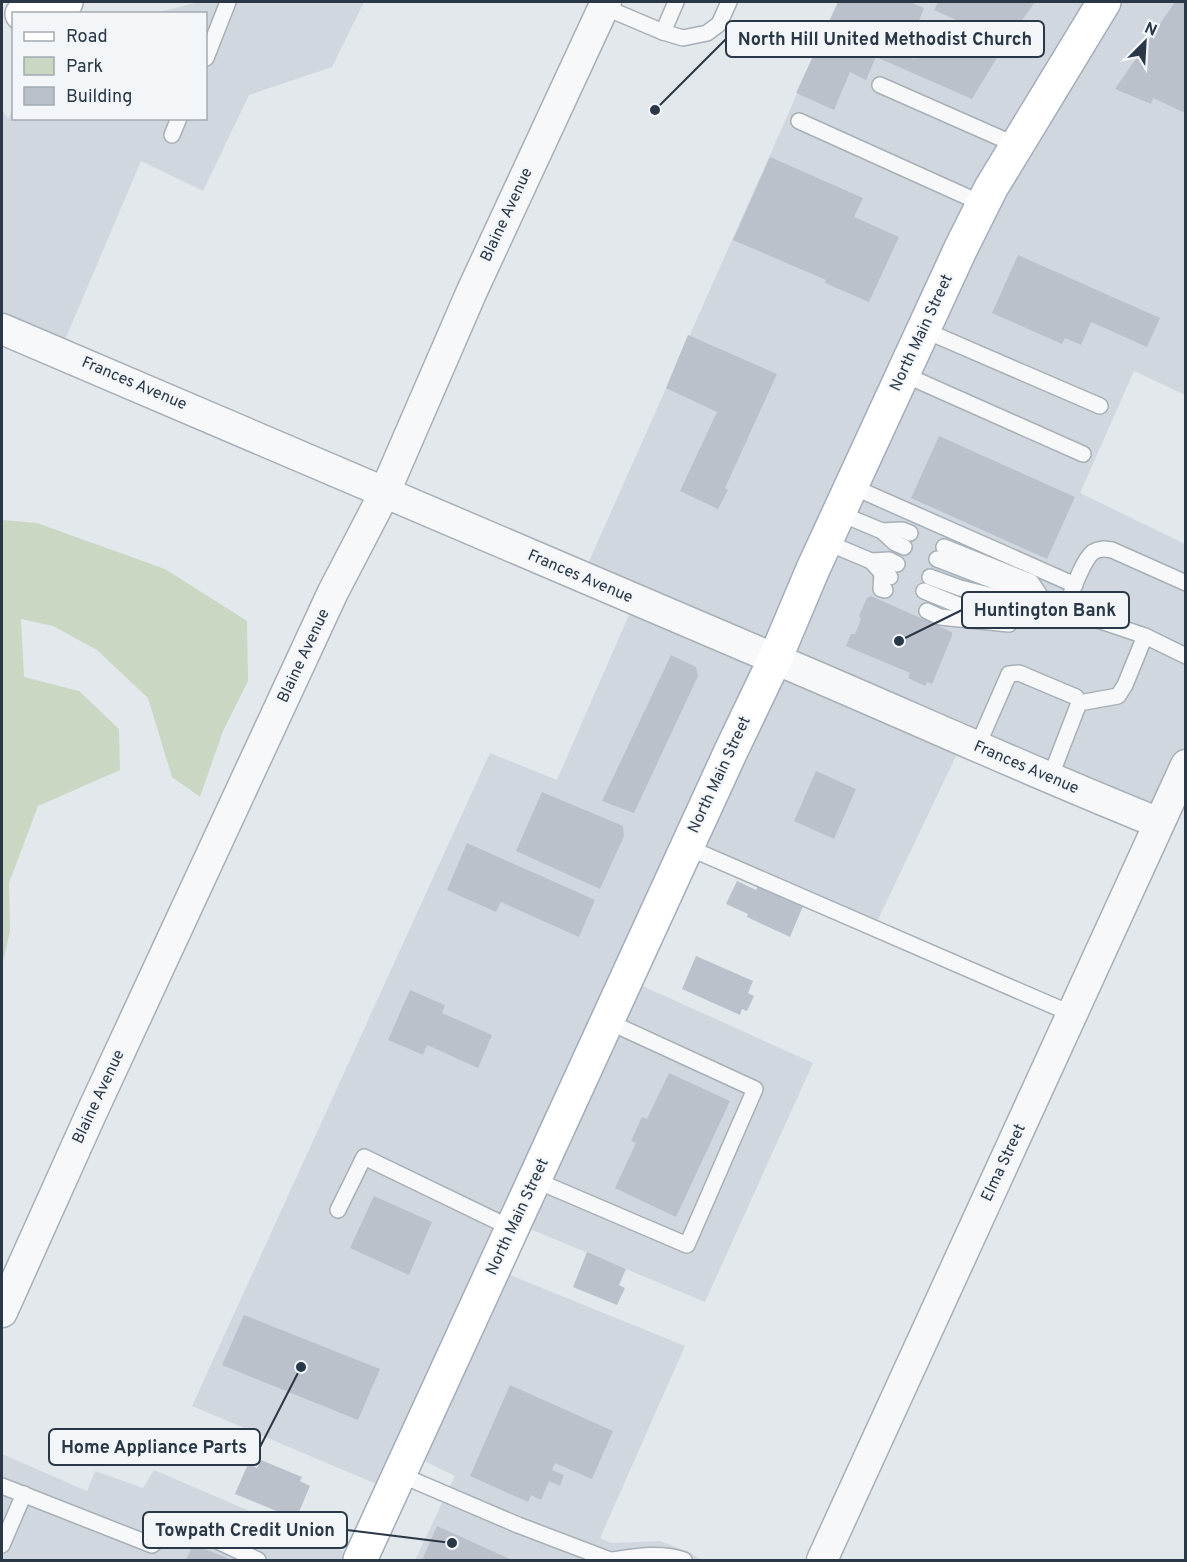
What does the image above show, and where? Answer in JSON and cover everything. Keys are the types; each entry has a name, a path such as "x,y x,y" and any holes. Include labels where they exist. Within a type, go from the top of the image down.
{"main road":[{"path":"29,12 66,2"},
{"name":"North Main Street","path":"360,1560 775,659 845,499 983,204 1016,145 1104,2"}],"street":[{"name":"Blaine Avenue","path":"2,1312 91,1114 333,592 384,494 472,291 605,4"},
{"name":"Frances Avenue","path":"2,329 1158,823"},
{"name":"Elma Street","path":"822,1560 1185,765"}],"lane":[{"path":"207,55 228,2"},
{"path":"663,32 676,2"},
{"path":"605,4 663,32 683,38 707,33 719,24 729,2"},
{"path":"880,85 1016,145"},
{"path":"172,135 178,120"},
{"path":"799,121 983,204"},
{"path":"924,330 1100,406"},
{"path":"903,374 1083,454"},
{"path":"845,499 882,531 902,530 907,540"},
{"path":"845,499 1075,585"},
{"path":"826,542 885,573"},
{"path":"1065,609 1093,553 1102,549 1112,550 1185,583"},
{"path":"927,611 940,618 1009,624 1030,606 1031,582 940,553"},
{"path":"927,584 960,588 1030,606 1065,609 1145,636 1185,656"},
{"path":"1079,703 1118,696 1125,685 1145,636"},
{"path":"977,747 1009,674 1019,673 1076,697 1079,703 1050,778"},
{"path":"687,847 1072,1014"},
{"path":"535,1180 687,1245 755,1089 607,1021"},
{"path":"338,1210 364,1157 513,1229"},
{"path":"401,1475 518,1525 612,1560 659,1555 684,1560"},
{"path":"2,1486 152,1545 158,1540 167,1523 181,1524 258,1560"},
{"path":"2,1545 24,1494"}],"shaded area":[{"path":"199,2 364,2 332,67 249,95 203,191 141,161 59,354 2,329 2,110 8,119 12,111 12,120 207,120 207,12 159,12"},
{"path":"838,2 1185,2 1185,395 1134,371 1080,493 1185,544 1185,765 1159,823 963,741 874,928 687,847 627,979 813,1063 705,1302 516,1223 495,1269 685,1346 600,1538 612,1543 660,1541 689,1552 701,1560 415,1560 455,1476 410,1454 393,1491 192,1406 490,753 557,780 635,601 582,577"},
{"path":"2,1454 87,1491 95,1471 143,1488 154,1470 361,1559 2,1560"}],"green space":[{"path":"2,520 37,523 165,569 247,621 248,681 223,731 200,797 172,777 148,698 97,650 53,626 21,619 24,677 79,691 119,729 120,770 38,806 9,883 10,931 2,966"}],"building":[{"path":"838,2 910,2 924,8 905,55 914,59 932,20 1001,51 972,99 876,57 866,80 850,72 834,110 796,93"},
{"path":"938,2 1035,2 1006,43 934,10"},
{"path":"1175,2 1185,2 1185,113 1153,98 1151,104 1115,89"},
{"path":"770,157 863,198 854,217 899,237 869,302 825,283 826,280 733,240"},
{"path":"1018,255 1160,318 1147,347 1091,322 1081,345 1065,338 1062,344 992,313"},
{"path":"688,335 777,374 725,488 728,490 718,509 680,491 717,412 666,388"},
{"path":"939,436 1075,497 1047,559 911,498"},
{"path":"871,596 952,632 932,684 927,682 925,686 908,678 910,673 846,646 851,634 855,634 861,619 859,616 867,598"},
{"path":"671,655 696,667 698,676 634,813 602,801"},
{"path":"816,771 856,789 834,839 794,821"},
{"path":"542,792 623,826 624,836 600,889 516,851"},
{"path":"467,843 595,900 579,937 501,902 496,912 447,890"},
{"path":"737,881 756,890 758,886 803,906 790,937 747,917 748,914 726,904"},
{"path":"696,956 753,981 748,993 754,996 747,1011 742,1009 740,1015 682,989"},
{"path":"410,990 445,1005 442,1013 492,1035 478,1068 427,1045 423,1055 388,1040"},
{"path":"669,1073 730,1101 676,1217 615,1188 636,1143 631,1141 642,1117 647,1119"},
{"path":"374,1196 432,1222 409,1275 350,1248"},
{"path":"587,1252 626,1269 619,1285 625,1288 617,1305 573,1287"},
{"path":"244,1315 380,1369 358,1420 222,1365"},
{"path":"510,1385 613,1431 592,1479 555,1463 552,1470 564,1475 560,1486 549,1481 541,1500 531,1495 528,1502 470,1476"},
{"path":"261,1460 302,1477 300,1481 310,1486 296,1519 235,1494 248,1464 257,1468"},
{"path":"437,1526 512,1560 422,1560"},
{"path":"193,1544 232,1560 186,1560"}],"place":[{"name":"North Hill United Methodist Church","path":"655,110"},
{"name":"Huntington Bank","path":"899,641"},
{"name":"Home Appliance Parts","path":"301,1367"},
{"name":"Towpath Credit Union","path":"452,1543"}]}
